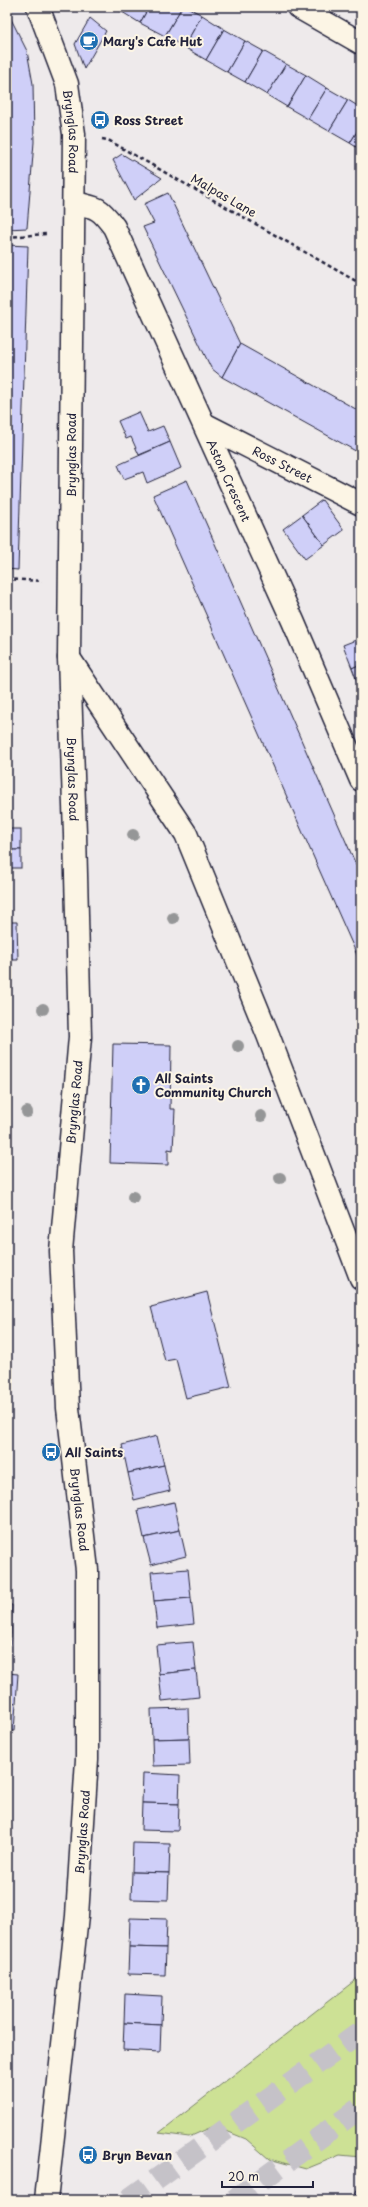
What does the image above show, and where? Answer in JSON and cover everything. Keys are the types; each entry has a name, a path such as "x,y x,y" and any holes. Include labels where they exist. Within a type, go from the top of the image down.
{"street":[{"name":"Brynglas Road","path":"38,7 67,84 74,134 71,582 68,658 75,827 80,1037 61,1251 68,1408 87,1570 87,1759 77,1916 46,2200"},
{"path":"298,7 361,43"},
{"name":"Aston Crescent","path":"74,203 90,206 102,211 114,227 293,621 361,780"},
{"name":"Ross Street","path":"204,424 361,504"},
{"path":"68,658 186,834 268,1035 361,1278"}],"path":[{"name":"Malpas Lane","path":"74,134 108,140 361,284"},
{"path":"7,237 73,232"},
{"path":"7,579 71,582"}],"green space":[{"path":"358,1978 361,1980 361,2157 340,2155 306,2169 269,2159 246,2139 214,2126 189,2137 159,2133"}],"building":[{"path":"114,7 149,7 140,23"},
{"path":"149,7 182,7 165,36 140,23"},
{"path":"182,7 187,7 202,15 184,47 165,36"},
{"path":"7,11 27,51 33,84 34,142 27,228 7,229"},
{"path":"202,15 224,29 206,60 184,47"},
{"path":"90,18 106,31 84,69 75,44"},
{"path":"224,29 245,41 227,72 206,60"},
{"path":"245,41 263,51 245,82 227,72"},
{"path":"263,51 286,64 267,95 245,82"},
{"path":"286,64 306,75 287,107 267,95"},
{"path":"306,75 327,88 308,119 287,107"},
{"path":"327,88 348,100 329,131 308,119"},
{"path":"348,100 361,108 361,125 350,143 329,131"},
{"path":"361,125 361,150 350,143"},
{"path":"122,154 162,178 134,200 113,160"},
{"path":"168,193 240,344 222,377 211,368 143,227 154,223 144,204"},
{"path":"7,245 28,246 18,570 7,569"},
{"path":"240,344 361,412 361,454 222,377"},
{"path":"139,412 148,432 163,426 170,442 139,455 131,437 126,439 118,421"},
{"path":"170,442 181,468 147,483 143,472 124,479 118,465"},
{"path":"187,480 361,876 361,964 153,495"},
{"path":"322,500 344,530 324,545 302,515"},
{"path":"302,515 324,545 305,559 283,529"},
{"path":"361,638 361,664 352,668 343,645"},
{"path":"361,664 361,689 360,689 352,668"},
{"path":"7,829 21,829 21,850 7,850"},
{"path":"7,850 21,850 21,868 7,868"},
{"path":"7,922 17,922 18,960 7,960"},
{"name":"All Saints Community Church","path":"113,1044 171,1045 170,1109 175,1109 173,1150 168,1149 168,1165 110,1163"},
{"path":"207,1292 231,1387 186,1398 176,1359 165,1361 151,1307"},
{"path":"157,1436 164,1465 128,1473 122,1445"},
{"path":"164,1465 170,1491 134,1500 128,1473"},
{"path":"174,1502 180,1530 144,1538 138,1510"},
{"path":"180,1530 186,1556 151,1565 144,1538"},
{"path":"7,1537 9,1538 7,1566"},
{"path":"188,1569 191,1598 154,1601 151,1572"},
{"path":"191,1598 194,1624 157,1628 154,1601"},
{"path":"7,1605 12,1605 11,1634 7,1633"},
{"path":"7,1633 11,1634 9,1663 7,1662"},
{"path":"193,1642 196,1670 159,1674 156,1645"},
{"path":"196,1670 199,1697 162,1701 159,1674"},
{"path":"7,1673 18,1674 16,1703 7,1702"},
{"path":"7,1702 16,1703 14,1731 7,1731"},
{"path":"188,1708 189,1738 152,1739 151,1709"},
{"path":"189,1738 190,1765 153,1766 152,1739"},
{"path":"7,1742 11,1743 9,1771 7,1771"},
{"path":"7,1771 9,1771 7,1798"},
{"path":"143,1773 180,1775 179,1804 142,1803"},
{"path":"142,1803 179,1804 178,1831 141,1830"},
{"path":"133,1843 170,1844 169,1873 132,1872"},
{"path":"132,1872 169,1873 168,1900 131,1899"},
{"path":"130,1918 167,1919 166,1948 129,1947"},
{"path":"129,1947 166,1948 165,1975 128,1974"},
{"path":"125,1994 162,1996 161,2025 124,2023"},
{"path":"124,2023 161,2025 160,2052 123,2050"},
{"path":"361,2181 361,2200 353,2200"}],"tunnel":[{"path":"128,2200 361,2032"},
{"path":"234,2200 361,2107"}],"place":[{"name":"Mary's Cafe Hut","path":"89,41"},
{"name":"Ross Street","path":"100,120"},
{"name":"All Saints Community Church","path":"141,1085"},
{"name":"All Saints","path":"51,1452"},
{"name":"Bryn Bevan","path":"88,2155"}]}
